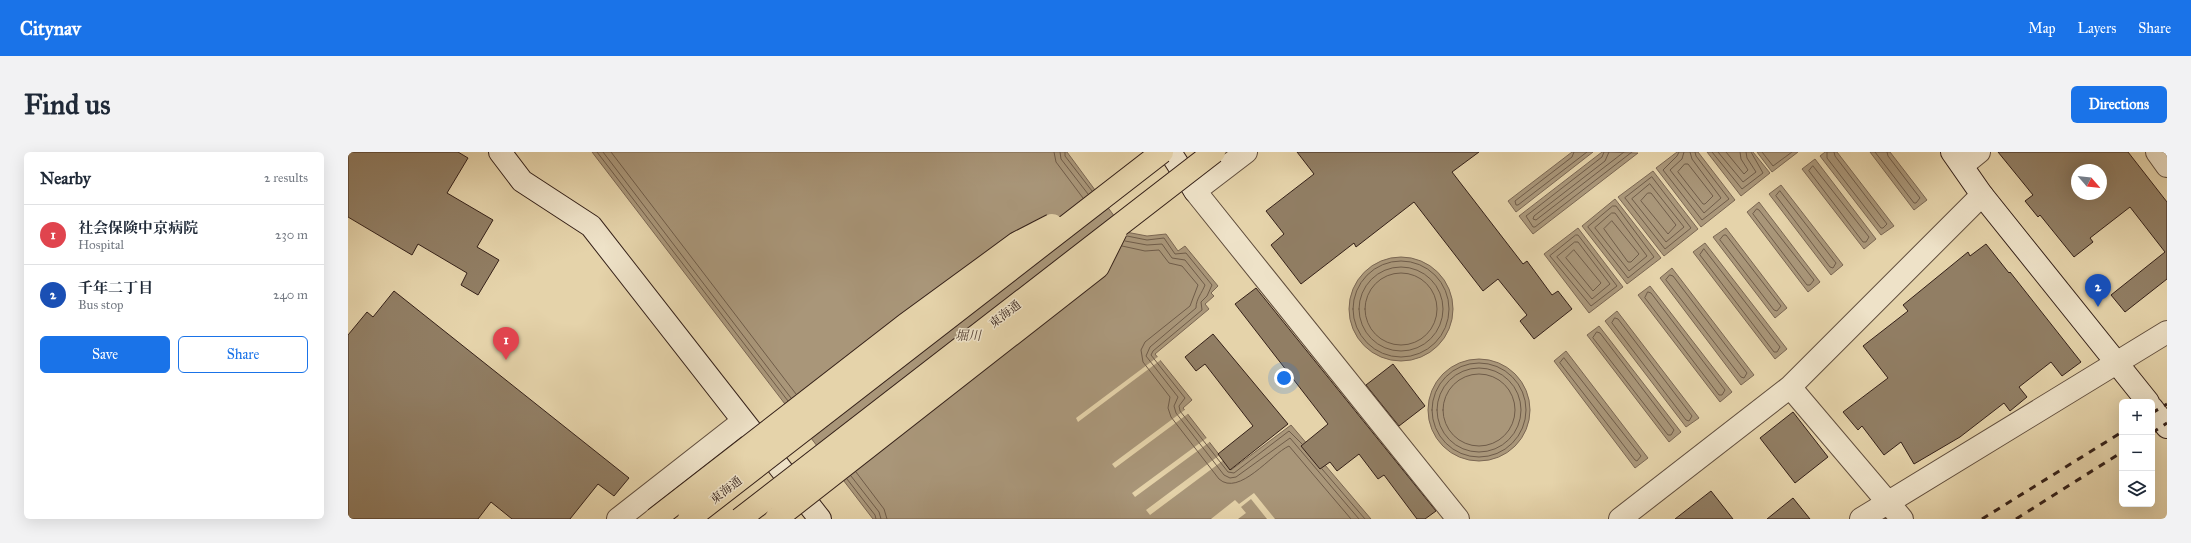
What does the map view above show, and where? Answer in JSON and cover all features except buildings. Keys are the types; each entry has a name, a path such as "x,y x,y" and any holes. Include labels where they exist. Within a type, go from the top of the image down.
{"main road":[{"name":"東海通","path":"689,519 1162,152"},
{"name":"東海通","path":"740,519 1214,152"},
{"path":"655,519 905,325 1017,243 1103,198"},
{"path":"776,519 1098,267 1118,226"}],"street":[{"path":"500,152 522,181 591,226 813,517"},
{"path":"1170,152 1195,191 1458,519"},
{"path":"1195,191 1246,152"},
{"path":"2156,152 2167,166"},
{"path":"1965,155 1982,195 2146,399"},
{"path":"1620,519 1790,387 1982,195"},
{"path":"1861,519 2167,332"},
{"path":"1790,387 1902,519"},
{"path":"2155,412 2167,427"},
{"path":"618,519 742,422"}],"water":[{"name":"堀川","path":"592,152 1067,152 1126,232 1147,236 1166,234 1178,251 1185,246 1218,286 1211,293 1214,296 1205,304 1209,309 1155,354 1192,400 1183,408 1231,470 1291,425 1371,519 873,519"},
{"path":"1572,152 1593,152 1516,212 1508,201"},
{"path":"1602,152 1638,153 1533,234 1519,216"},
{"path":"1677,152 1698,152 1735,200 1701,227 1656,168"},
{"path":"1707,152 1753,152 1770,173 1741,196"},
{"path":"1757,152 1798,152 1772,172"},
{"path":"1825,152 1837,152 1894,226 1881,235 1820,156"},
{"path":"1870,152 1890,152 1927,200 1914,210"},
{"path":"1815,159 1876,239 1864,249 1802,169"},
{"path":"1653,171 1698,229 1664,256 1618,197"},
{"path":"1781,185 1843,265 1831,275 1769,194"},
{"path":"1615,199 1661,258 1627,284 1582,226"},
{"path":"1759,202 1820,282 1808,292 1747,212"},
{"path":"1578,228 1623,287 1589,313 1544,254"},
{"path":"1726,228 1787,308 1775,318 1713,237"},
{"path":"1705,243 1787,349 1775,359 1693,252"},
{"path":"1401,257 1421,261 1430,266 1444,280 1449,289 1453,309 1449,329 1444,338 1430,352 1421,357 1401,361 1381,357 1372,352 1358,338 1353,329 1349,309 1353,289 1358,280 1372,266 1381,261"},
{"path":"1672,268 1754,375 1741,385 1660,278"},
{"path":"1650,286 1732,392 1720,402 1638,295"},
{"path":"1617,311 1699,418 1686,427 1605,321"},
{"path":"1599,326 1681,432 1669,442 1587,335"},
{"path":"1566,351 1648,458 1635,468 1554,361"},
{"path":"1469,359 1489,359 1508,367 1522,381 1530,400 1530,420 1527,430 1522,439 1508,453 1489,461 1469,461 1450,453 1436,439 1428,420 1428,400 1436,381 1450,367"}],"pier":[{"path":"1159,356 1162,359 1078,422 1076,418"},
{"path":"1186,409 1189,413 1115,468 1112,464"},
{"path":"1208,437 1211,441 1135,497 1132,493"},
{"path":"1221,454 1225,459 1150,515 1146,510"},
{"path":"1254,493 1275,519 1267,519 1251,499 1241,507 1246,513 1238,519 1211,519 1235,500 1239,504"}],"railway":[{"path":"2155,411 2167,404"},
{"path":"2155,431 2167,423"},
{"path":"1982,519 2119,434"},
{"path":"2016,519 2119,454"}],"place":[{"name":"千年二丁目","path":"2098,307"},
{"name":"社会保険中京病院","path":"506,360"}]}
